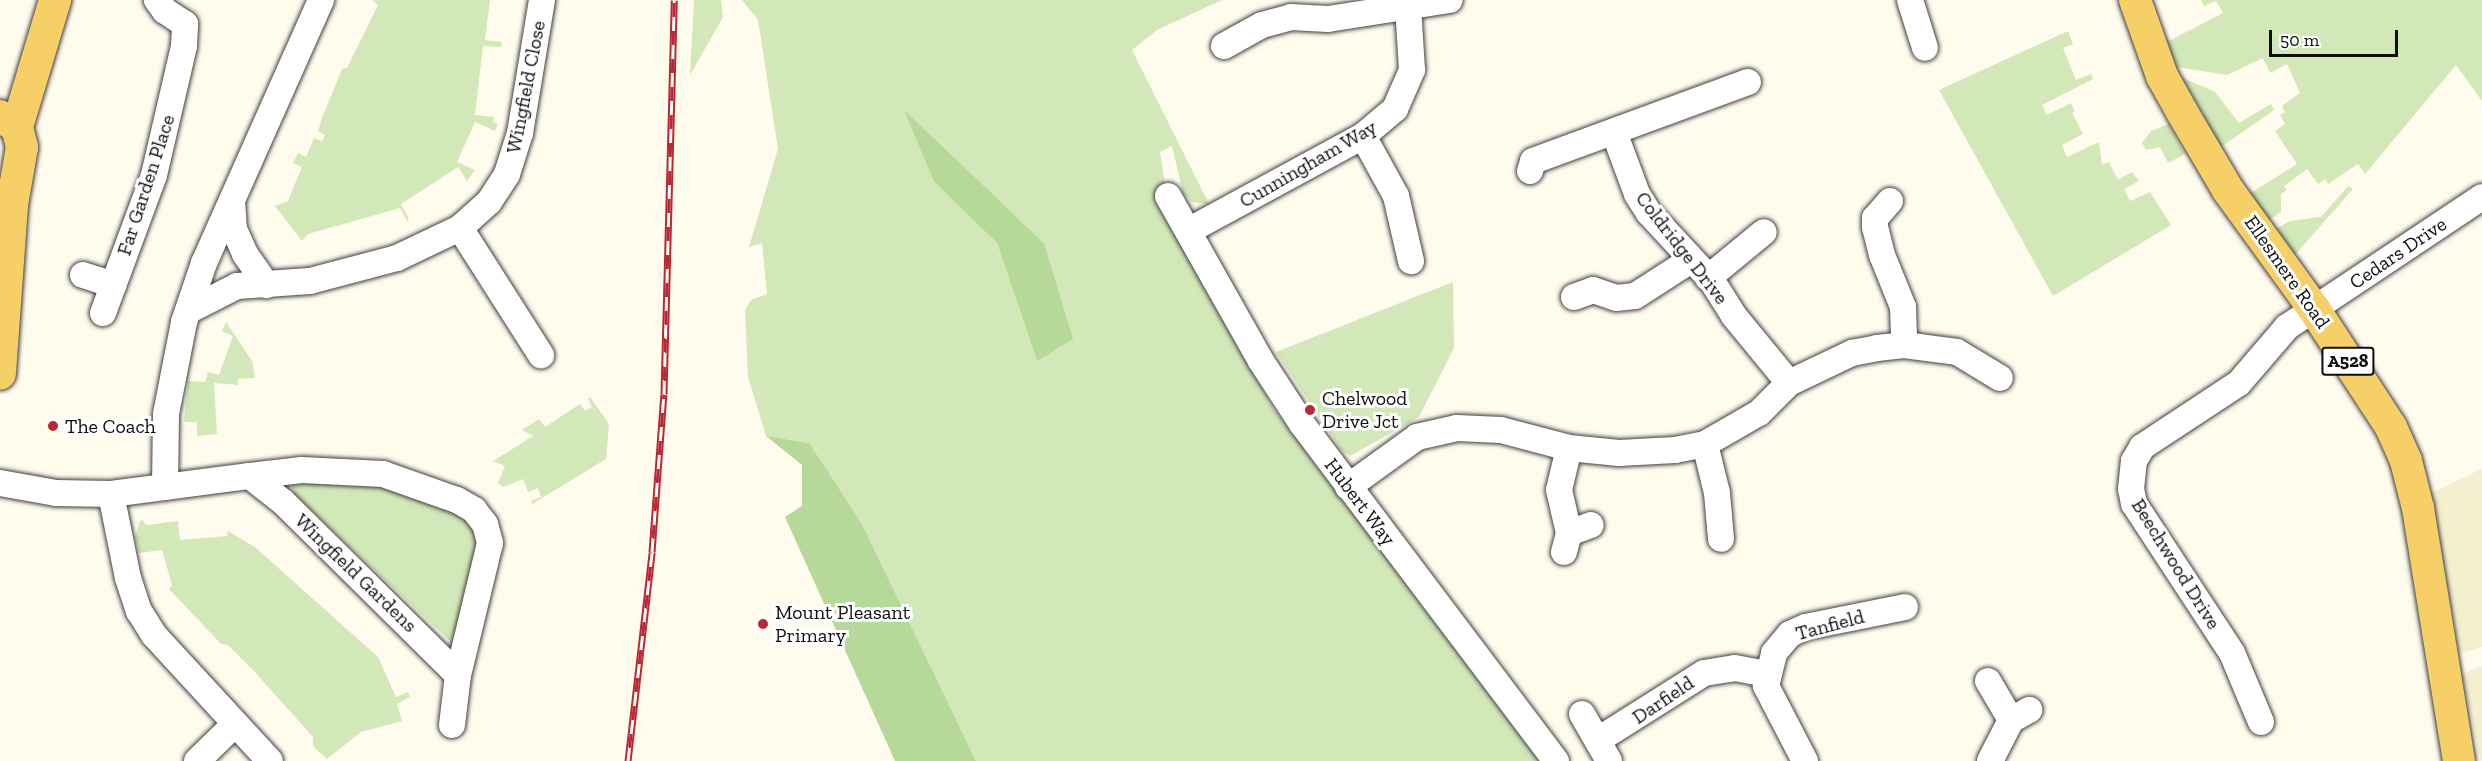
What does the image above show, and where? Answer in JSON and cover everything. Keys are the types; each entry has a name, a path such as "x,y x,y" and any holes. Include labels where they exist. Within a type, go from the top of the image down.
{"main road":[{"path":"0,374 11,228 7,135 55,0"},
{"name":"Ellesmere Road","path":"2135,0 2162,75 2182,112 2228,190 2314,309 2391,427 2406,461 2418,508 2459,761"},
{"path":"0,198 11,228"}],"street":[{"name":"Far Garden Place","path":"103,314 163,142 184,46 182,20 165,11 157,0"},
{"path":"165,487 166,414 188,311 204,263 321,0"},
{"name":"Wingfield Close","path":"188,311 237,286 310,281 397,258 460,228 489,202 507,174 520,134 542,0"},
{"path":"1229,35 1291,17 1328,19 1450,0"},
{"path":"1910,0 1926,48"},
{"name":"Cunningham Way","path":"1188,231 1363,136 1395,109 1406,92 1412,70 1408,7"},
{"path":"1530,171 1533,161 1748,82"},
{"name":"Coldridge Drive","path":"1614,132 1636,194 1700,269 1734,316 1789,383"},
{"path":"1363,136 1396,196 1390,224 1411,261"},
{"name":"Hubert Way","path":"1168,196 1261,361 1348,487 1556,761"},
{"name":"Cedars Drive","path":"2314,309 2482,197"},
{"path":"232,201 234,229 245,254 267,285"},
{"path":"1876,211 1877,241 1903,307 1904,345"},
{"path":"460,228 540,355"},
{"path":"1588,286 1616,298 1635,296 1700,269 1764,232"},
{"path":"83,275 113,285"},
{"name":"Beechwood Drive","path":"2261,723 2232,653 2134,504 2131,489 2134,461 2142,447 2239,383 2255,369 2287,327 2314,309"},
{"path":"1348,487 1417,437 1457,428 1501,430 1569,448 1648,453 1705,444 1759,413 1789,383 1852,354 1904,345 1957,352 1988,378"},
{"path":"1705,444 1717,493 1713,531"},
{"path":"1569,448 1559,490 1575,536"},
{"path":"0,483 56,493 111,494 302,470 383,474 474,510 485,524 490,543 458,675 452,725"},
{"name":"Wingfield Gardens","path":"250,476 283,502 458,675"},
{"path":"111,494 128,578 139,610 154,635 270,761"},
{"name":"Tanfield","path":"1766,674 1774,653 1790,634 1905,607"},
{"name":"Darfield","path":"1582,714 1603,750 1704,673 1735,668 1766,674"},
{"path":"1766,674 1769,696 1805,761"},
{"path":"1988,681 2020,715 1990,761"},
{"path":"197,761 235,724"}],"shaded area":[{"path":"2482,469 2482,647 2459,654 2431,493"},
{"path":"2482,666 2482,761 2481,761 2462,674"}],"green space":[{"path":"372,0 490,0 485,40 502,42 501,47 483,46 475,115 494,117 493,122 498,124 495,131 475,122 457,162 475,170 467,181 458,167 401,204 409,219 407,221 400,208 308,234 302,241 275,206 288,201 302,167 293,163 298,153 306,157 314,138 322,141 325,135 318,131 322,118 342,69 347,68 378,5"},
{"path":"694,0 721,0 723,17 690,75"},
{"path":"742,0 1222,0 1157,30 1132,50 1209,204 1192,202 1183,193 1172,146 1160,152 1166,190 1154,199 1273,408 1540,761 976,761 862,524 809,443 766,436 748,377 745,310 751,300 767,294 762,243 749,247 778,149 758,20","holes":["905,112 1044,243 1037,361 997,243 934,182"]},
{"path":"2201,0 2482,0 2482,101 2456,65 2365,174 2358,164 2328,184 2325,179 2318,184 2307,169 2284,186 2287,190 2281,194 2281,212 2268,221 2249,194 2297,164 2275,131 2285,124 2280,115 2285,112 2282,106 2300,93 2287,64 2270,73 2263,58 2227,75 2177,67 2165,43 2223,13 2216,1 2204,6"},
{"path":"2068,31 2073,44 2063,48 2076,80 2091,74 2093,79 2042,105 2047,115 2071,103 2075,111 2072,113 2083,134 2062,145 2067,157 2099,142 2102,165 2109,162 2118,180 2132,172 2139,181 2124,189 2130,201 2150,192 2171,225 2053,296 1939,90"},
{"path":"2183,78 2215,92 2239,123 2271,104 2274,110 2221,147"},
{"path":"904,110 1044,243 1073,339 1037,361 997,243 934,182"},
{"path":"2169,124 2185,154 2168,163 2160,147 2146,150 2142,143 2151,131"},
{"path":"2348,186 2353,189 2293,257 2274,230 2290,221 2321,217"},
{"path":"1453,282 1454,348 1419,417 1350,456 1342,451 1276,352"},
{"path":"226,322 252,361 255,378 238,379 238,385 214,383 217,434 197,436 197,422 184,422 188,381 205,382 208,372 219,375 233,336 222,331"},
{"path":"590,397 609,424 606,459 532,504 531,501 541,497 538,488 528,492 523,479 503,487 498,483 505,466 493,461 533,436 522,430 539,419 545,427 580,404 585,411 592,407 588,399"},
{"path":"766,436 809,443 862,524 976,761 895,761 785,517 802,506 802,465"},
{"path":"300,480 374,480 458,509 474,524 481,541 457,643 451,642 294,494 291,485"},
{"path":"141,519 147,525 178,521 180,540 227,536 228,531 256,548 378,657 396,697 408,692 410,697 397,704 402,721 361,732 327,759 313,746 313,737 254,671 228,645 221,644 169,589 172,585 162,550 139,553 135,537"}],"railway":[{"path":"628,761 652,552 664,394 674,0"}],"place":[{"name":"Chelwood Drive Jct","path":"1310,410"},
{"name":"The Coach","path":"53,426"},
{"name":"Mount Pleasant Primary","path":"763,624"}]}
